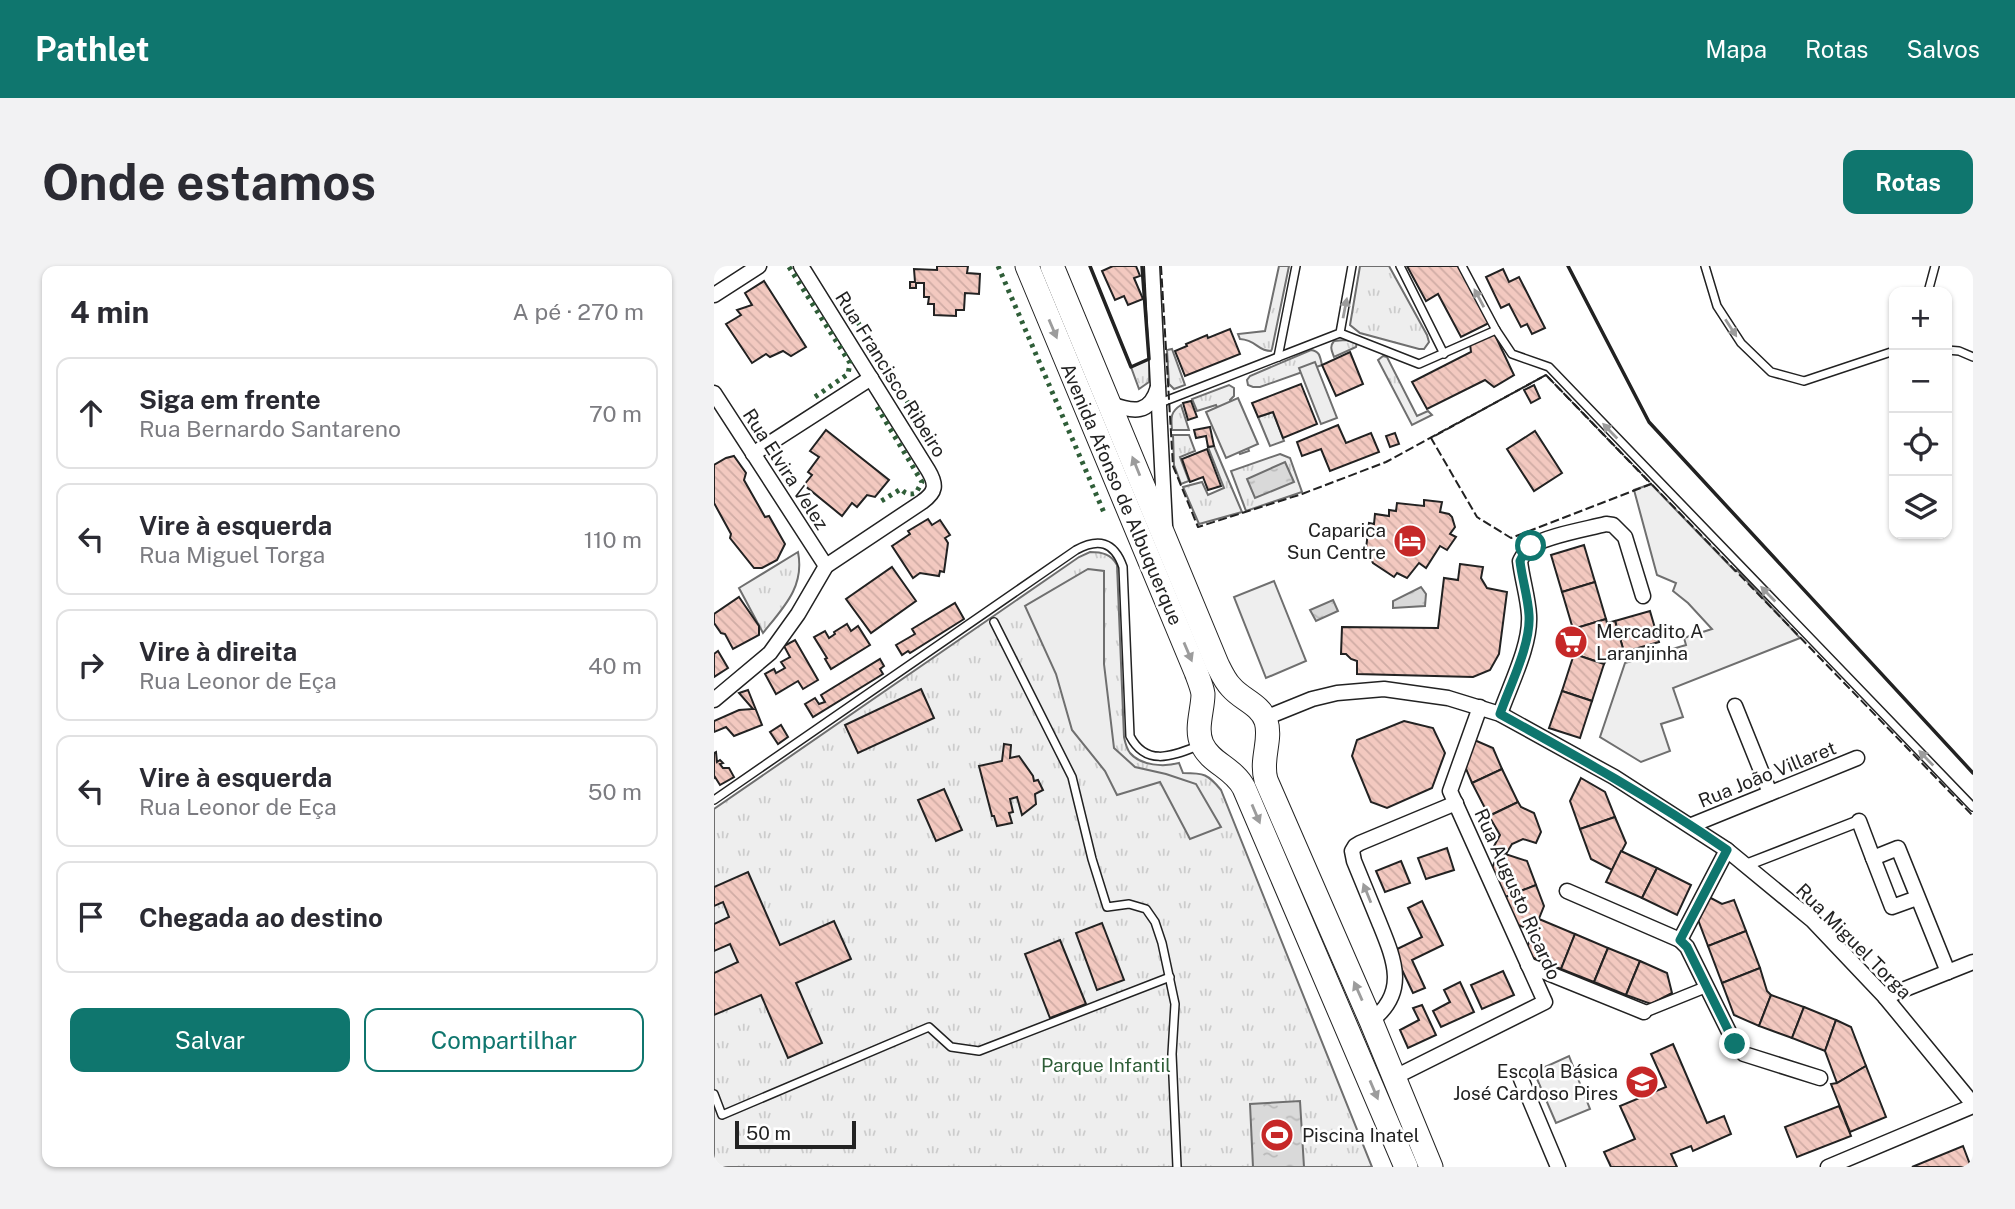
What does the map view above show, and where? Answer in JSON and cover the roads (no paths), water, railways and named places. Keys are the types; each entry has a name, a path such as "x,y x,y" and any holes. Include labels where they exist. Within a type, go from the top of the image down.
{"main road":[{"name":"Avenida Afonso de Albuquerque","path":"1027,266 1196,673 1202,691 1206,743"},
{"name":"Avenida Afonso de Albuquerque","path":"1052,266 1223,675 1230,686 1257,710"},
{"path":"1406,1167 1249,798 1234,774 1206,743 1209,708 1227,698 1238,698 1257,710 1268,730 1263,762 1266,780 1432,1167"},
{"path":"1206,743 1226,765 1236,766 1253,760 1266,741"}],"street":[{"path":"714,295 760,266"},
{"name":"Rua Francisco Ribeiro","path":"714,700 770,653 798,614 826,566 922,502 934,489 934,480 929,470 801,266"},
{"path":"1152,266 1166,538"},
{"path":"753,454 871,378"},
{"path":"1111,404 1126,409 1144,408 1154,398 1159,383"},
{"name":"Rua Elvira Velez","path":"714,393 826,566"},
{"path":"1500,714 1528,630 1529,616 1520,561 1531,546 1606,524 1613,526 1625,537 1643,596"},
{"name":"Rua Miguel Torga","path":"1257,710 1363,690 1384,689 1456,700 1500,714 1614,777 1692,825 1746,865 1812,920 1885,997 1973,1105"},
{"path":"1735,706 1770,793"},
{"name":"Rua Augusto Ricardo","path":"1394,1078 1545,1002 1450,791 1480,707"},
{"name":"Rua João Villaret","path":"1692,825 1857,758"},
{"name":"Rua Augusto Ricardo","path":"1371,1021 1387,1008 1396,983 1395,971 1392,953 1352,851 1360,843 1456,803"},
{"path":"1746,865 1859,821 1892,907 1917,898"},
{"path":"1873,858 1898,849 1948,972"},
{"path":"1680,940 1727,850"},
{"path":"1567,891 1680,940 1687,947 1735,1044 1744,1054 1820,1078"},
{"path":"1885,997 1973,962"},
{"path":"1528,965 1644,1012 1706,987"},
{"path":"1521,1079 1558,1167"},
{"path":"1828,1167 1973,1105"}],"lane":[{"path":"1278,357 1297,266"},
{"path":"1340,333 1353,266"},
{"path":"1400,266 1444,354"},
{"path":"1462,266 1512,354 1549,368 1973,807"},
{"path":"1705,266 1717,306 1741,343 1771,372 1804,381 1889,353"},
{"path":"1929,287 1935,266"},
{"path":"1160,403 1340,333 1419,364 1496,330"},
{"path":"1952,350 1973,357"},
{"path":"714,800 1089,543 1101,543 1113,548 1120,558 1130,736 1136,747 1145,753 1167,757 1206,743"},
{"path":"994,622 1072,777 1092,859 1107,906 1129,904 1146,909 1155,922 1175,1004 1172,1054 1177,1167"},
{"path":"714,1094 722,1115 929,1027 951,1046 979,1051 1170,977"}],"water":[{"path":"1285,462 1294,482 1255,498 1247,479"},
{"path":"1421,587 1426,594 1425,606 1393,608 1393,601"},
{"path":"1333,600 1338,611 1316,621 1310,610"},
{"name":"Piscina Inatel","path":"1300,1101 1304,1167 1253,1167 1250,1104"}],"place":[{"name":"Caparica Sun Centre","path":"1410,541"},
{"name":"Mercadito A Laranjinha","path":"1571,642"},
{"name":"Escola Básica José Cardoso Pires","path":"1642,1082"},
{"name":"Piscina Inatel","path":"1277,1135"}],"park label":[{"name":"Parque Infantil","path":"1106,1065"}]}
